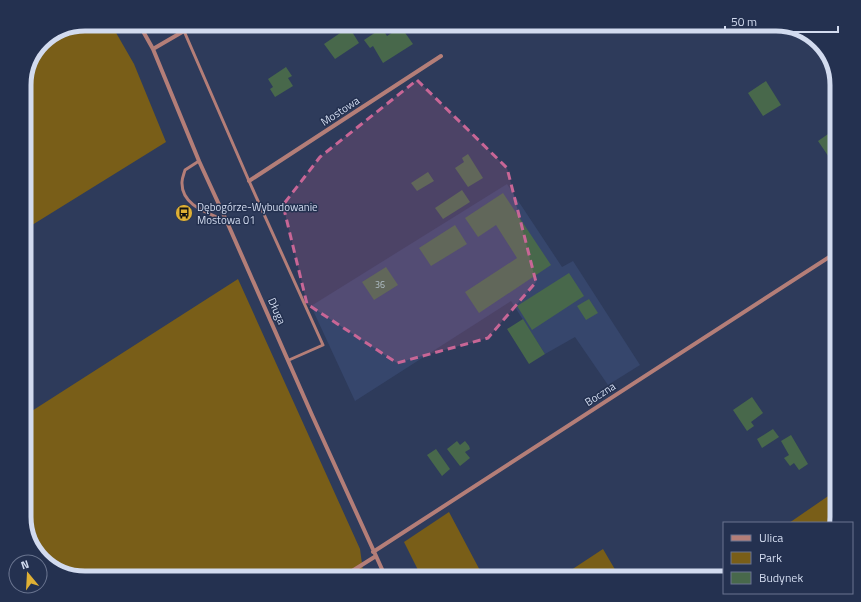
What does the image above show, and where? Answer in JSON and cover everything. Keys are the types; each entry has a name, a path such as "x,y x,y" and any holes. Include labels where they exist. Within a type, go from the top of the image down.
{"street":[{"name":"Długa","path":"143,31 153,49 199,161 383,571"},
{"path":"153,49 184,31"},
{"name":"Mostowa","path":"249,181 440,56"},
{"name":"Boczna","path":"373,552 830,257"},
{"path":"352,571 376,556"}],"lane":[{"path":"184,31 249,181 323,345 289,360"},
{"path":"199,161 185,170 182,182 184,193 192,205 227,222"}],"highlighted area":[{"path":"417,80 507,168 536,282 488,338 397,363 307,304 283,205 320,157"}],"shaded area":[{"path":"507,184 562,267 573,261 640,365 608,385 575,337 545,354 511,301 355,401 311,306"}],"green space":[{"path":"115,31 134,64 166,142 31,226 31,81 33,71 42,52 49,44 58,38 74,32"},
{"path":"238,279 360,549 363,571 78,571 55,562 48,557 48,554 44,553 38,544 31,521 31,412"},
{"path":"830,495 830,522 790,522"},
{"path":"449,512 480,571 418,571 404,542"},
{"path":"603,549 616,571 570,571"}],"building":[{"path":"343,31 352,31 359,43 335,59 324,44"},
{"path":"378,31 384,31 387,36 395,31 404,31 413,44 383,63 373,46 370,48 364,40"},
{"path":"286,67 292,76 288,78 293,86 275,97 270,89 273,87 268,79"},
{"path":"766,81 781,105 763,116 748,93"},
{"path":"830,133 830,159 818,141"},
{"path":"468,154 483,178 468,187 455,168 464,162 462,158"},
{"path":"428,172 434,181 417,191 411,183"},
{"path":"462,190 470,202 443,219 435,208"},
{"path":"503,193 551,265 479,313 465,292 517,258 496,225 478,237 465,218"},
{"path":"455,225 467,244 431,266 419,248"},
{"path":"386,267 398,285 374,300 362,282"},
{"path":"569,273 584,296 532,330 517,306"},
{"path":"589,299 598,313 586,320 577,306"},
{"path":"523,319 545,354 529,364 507,329"},
{"path":"752,397 763,413 751,422 754,426 747,431 733,410"},
{"path":"773,429 779,437 762,448 757,439"},
{"path":"791,435 808,464 799,470 794,463 790,466 784,458 789,455 781,441"},
{"path":"457,441 460,445 465,441 470,449 465,452 470,458 460,466 447,449"},
{"path":"436,449 450,469 442,476 427,455"}],"place":[{"name":"Dębogórze-Wybudowanie Mostowa 01","path":"184,213"}]}
